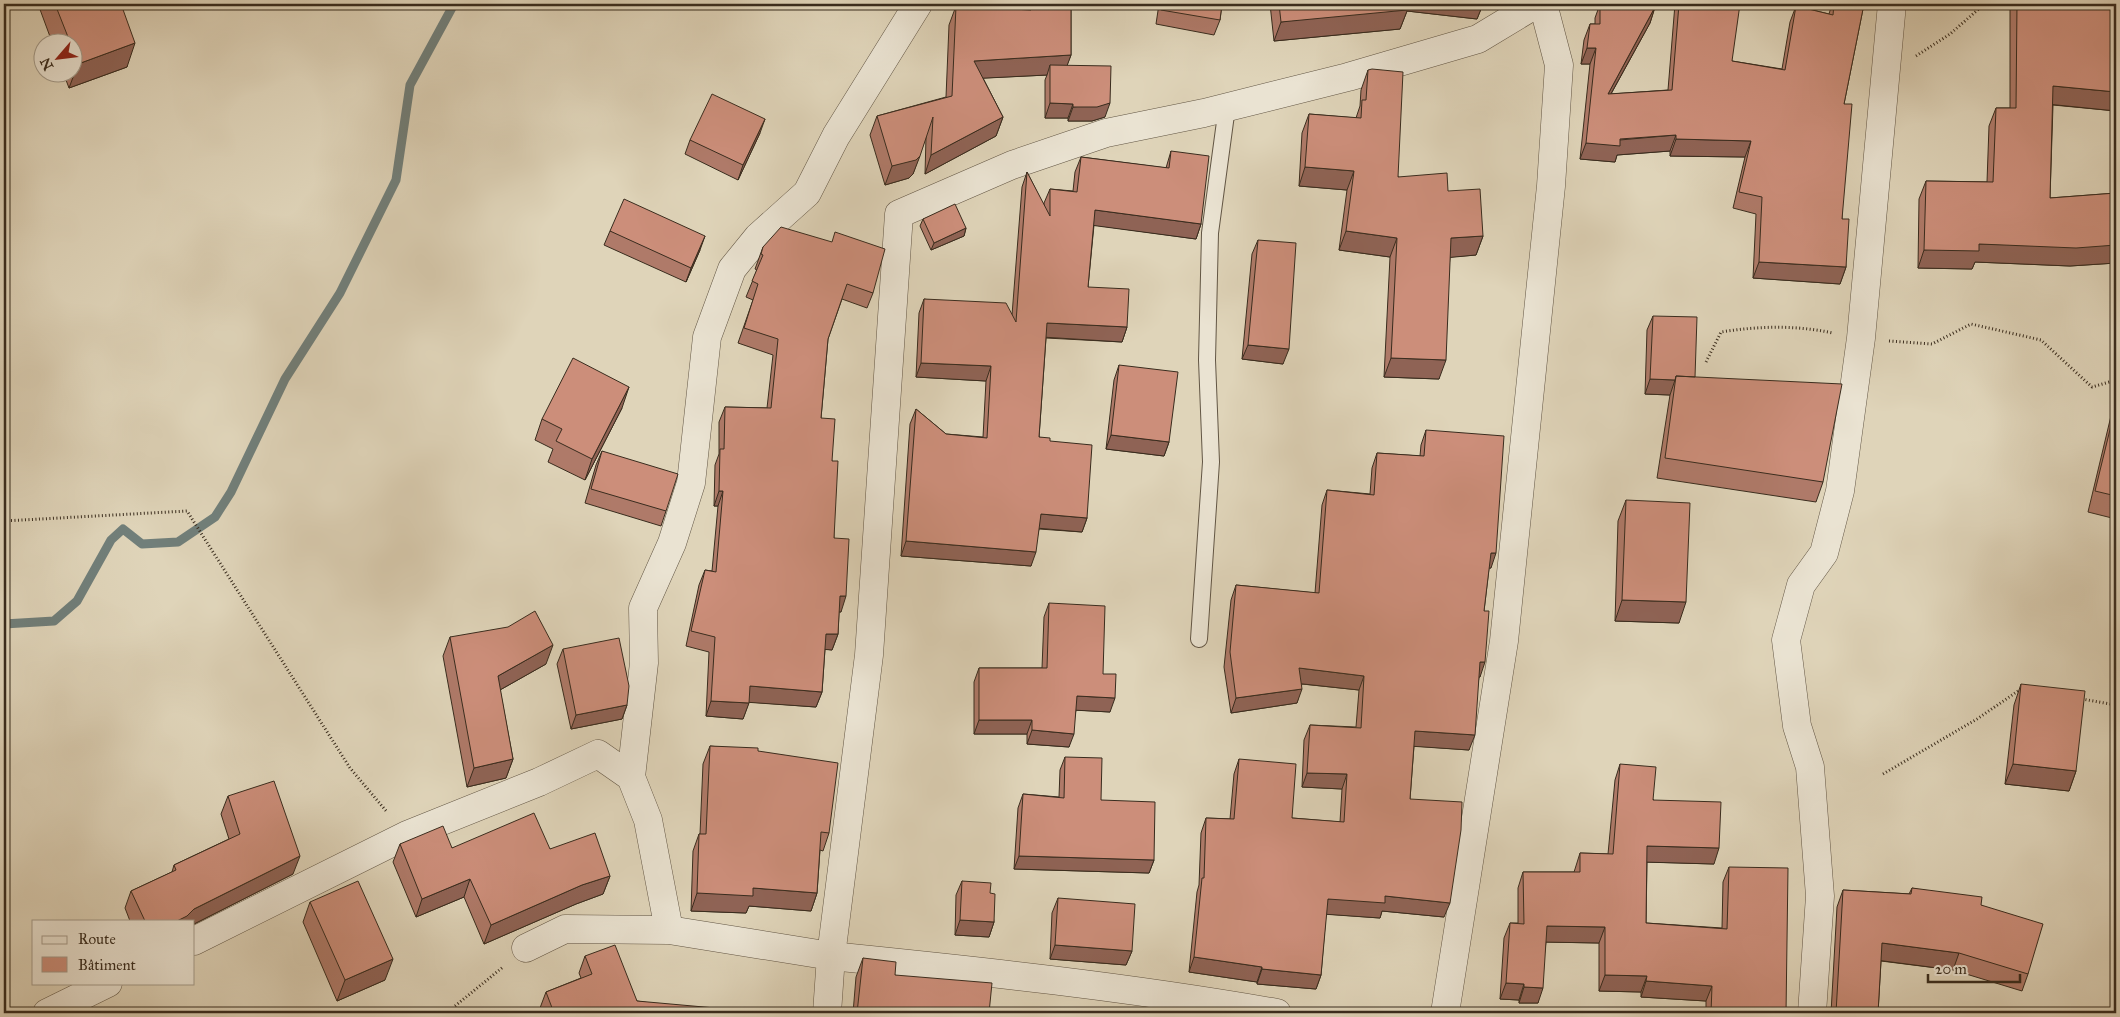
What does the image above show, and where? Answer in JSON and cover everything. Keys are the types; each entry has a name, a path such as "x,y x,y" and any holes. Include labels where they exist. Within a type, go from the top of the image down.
{"street":[{"path":"669,930 648,820 631,777 644,663 644,608 672,543 691,483 707,337 732,269 758,237 807,193 836,136 918,4"},
{"path":"827,1013 831,956 869,655 899,214 1012,165 1106,133 1227,107 1348,77 1478,39 1536,4"},
{"path":"1445,1013 1504,641 1551,186 1559,65 1543,4"},
{"path":"1812,1013 1820,896 1810,767 1797,726 1786,640 1801,585 1824,553 1840,491 1861,338 1892,4"},
{"path":"195,941 407,835 539,782 598,754 631,777"},
{"path":"526,948 565,929 669,930 831,956 999,973 1182,996 1276,1013"},
{"path":"47,1013 106,984"}],"lane":[{"path":"1199,639 1210,462 1206,360 1210,234 1227,107"}],"path":[{"path":"1885,72 1923,52 1950,34 1982,8 2020,4"},
{"path":"1706,362 1720,332 1755,326 1808,328 1861,338 1932,344 1971,324 2042,340 2092,387 2116,380"},
{"path":"4,521 187,512 350,768 407,835"},
{"path":"1883,774 1977,719 2026,686"},
{"path":"2079,698 2116,705"},
{"path":"455,1013 455,1006 526,948"}],"building":[{"path":"55,4 121,4 135,43 82,63 82,32 66,32"},
{"path":"1031,4 1071,4 1071,55 974,61 1003,117 931,155 933,117 920,156 916,160 892,166 877,116 952,96 956,6 1031,10"},
{"path":"1162,4 1222,4 1220,20 1161,10"},
{"path":"1279,4 1407,4 1407,10 1281,22"},
{"path":"1600,4 1655,7 1608,94 1672,90 1679,4 1740,4 1732,61 1785,70 1796,6 1833,15 1834,4 1864,4 1844,104 1852,104 1842,219 1849,219 1846,267 1759,262 1762,197 1739,192 1751,141 1676,139 1676,135 1620,139 1620,146 1586,143 1596,48 1587,48 1590,24 1600,24"},
{"path":"2017,4 2116,4 2116,92 2053,86 2050,198 2116,193 2116,245 2076,248 1979,244 1979,251 1924,250 1926,181 1993,182 1996,108 2016,108"},
{"path":"1050,65 1111,66 1110,103 1097,107 1073,107 1073,104 1050,103"},
{"path":"1368,70 1403,72 1398,177 1447,173 1448,191 1480,189 1483,236 1451,238 1446,360 1391,358 1397,238 1346,231 1354,171 1305,167 1309,114 1361,118 1362,100 1366,100"},
{"path":"712,94 765,119 743,165 690,140"},
{"path":"1171,151 1209,156 1201,224 1095,210 1088,287 1129,289 1127,327 1047,323 1039,437 1050,438 1050,441 1092,445 1087,518 1041,514 1036,552 906,541 916,409 946,434 987,438 991,366 921,363 924,299 1006,303 1016,322 1027,172 1050,216 1050,189 1077,192 1081,157 1169,168"},
{"path":"624,199 705,236 691,268 610,231"},
{"path":"955,204 966,228 934,243 923,219"},
{"path":"781,227 832,242 835,232 885,249 873,293 847,284 828,339 821,418 835,419 832,461 838,461 834,538 849,539 846,596 840,596 838,634 826,634 822,692 750,686 749,703 711,701 715,637 691,631 705,570 716,572 723,491 719,491 720,449 724,449 725,407 771,408 778,339 744,328 758,284 752,281 763,255 761,254 763,247"},
{"path":"1258,240 1296,243 1289,349 1248,345"},
{"path":"1653,316 1697,317 1695,377 1676,376 1675,380 1650,379"},
{"path":"573,358 629,387 592,459 556,441 562,429 542,419"},
{"path":"1119,365 1178,372 1169,442 1111,435"},
{"path":"1676,376 1842,384 1823,482 1665,458"},
{"path":"2116,405 2116,496 2095,491"},
{"path":"1426,430 1504,436 1496,553 1491,553 1484,611 1489,611 1485,662 1480,662 1475,735 1415,731 1410,799 1462,802 1461,830 1450,903 1385,896 1385,903 1328,899 1321,975 1262,969 1262,967 1194,957 1202,878 1204,878 1206,818 1234,819 1239,759 1296,764 1292,818 1344,822 1347,774 1307,773 1310,725 1361,728 1364,676 1299,668 1302,689 1236,698 1230,652 1236,585 1319,593 1327,490 1374,495 1377,453 1424,456"},
{"path":"602,451 678,474 666,511 591,489"},
{"path":"1626,500 1690,503 1686,602 1622,600"},
{"path":"1049,603 1105,606 1103,674 1116,674 1115,698 1077,696 1074,734 1032,730 1032,720 979,720 979,668 1047,668"},
{"path":"535,611 553,645 498,676 513,759 474,768 450,637 508,627"},
{"path":"619,638 629,686 627,705 576,715 563,649"},
{"path":"2021,684 2085,691 2076,771 2013,764"},
{"path":"710,746 758,748 758,751 838,763 829,833 821,832 817,893 753,888 753,896 697,893 699,834 706,834"},
{"path":"1065,757 1102,758 1101,800 1155,802 1154,860 1019,856 1023,794 1064,798"},
{"path":"1620,764 1656,767 1653,800 1721,802 1719,848 1647,846 1646,923 1727,929 1729,867 1788,868 1786,1013 1711,1013 1712,986 1646,981 1647,976 1605,975 1605,927 1547,926 1543,988 1524,987 1524,984 1506,983 1510,923 1524,924 1523,872 1580,872 1580,853 1613,854"},
{"path":"274,781 300,856 194,909 187,916 179,920 145,920 131,891 176,870 174,865 240,834 228,796"},
{"path":"534,813 550,849 595,833 610,876 582,885 491,925 470,879 422,899 400,844 443,826 452,848"},
{"path":"358,881 393,959 345,980 310,902"},
{"path":"962,881 991,883 990,893 995,894 994,922 960,920"},
{"path":"1912,888 1982,897 1981,905 2043,924 2028,974 1959,953 1882,943 1878,1013 1836,1013 1843,890 1911,894"},
{"path":"1058,898 1135,904 1132,951 1055,945"},
{"path":"615,945 637,1001 715,1008 715,1013 554,1013 546,992 592,974 585,956"},
{"path":"863,958 896,962 895,975 992,983 989,1013 857,1013"}],"waterway":[{"path":"4,624 54,621 77,601 111,540 123,529 142,544 178,542 215,517 231,492 285,379 340,293 396,180 410,85 454,4"}]}
